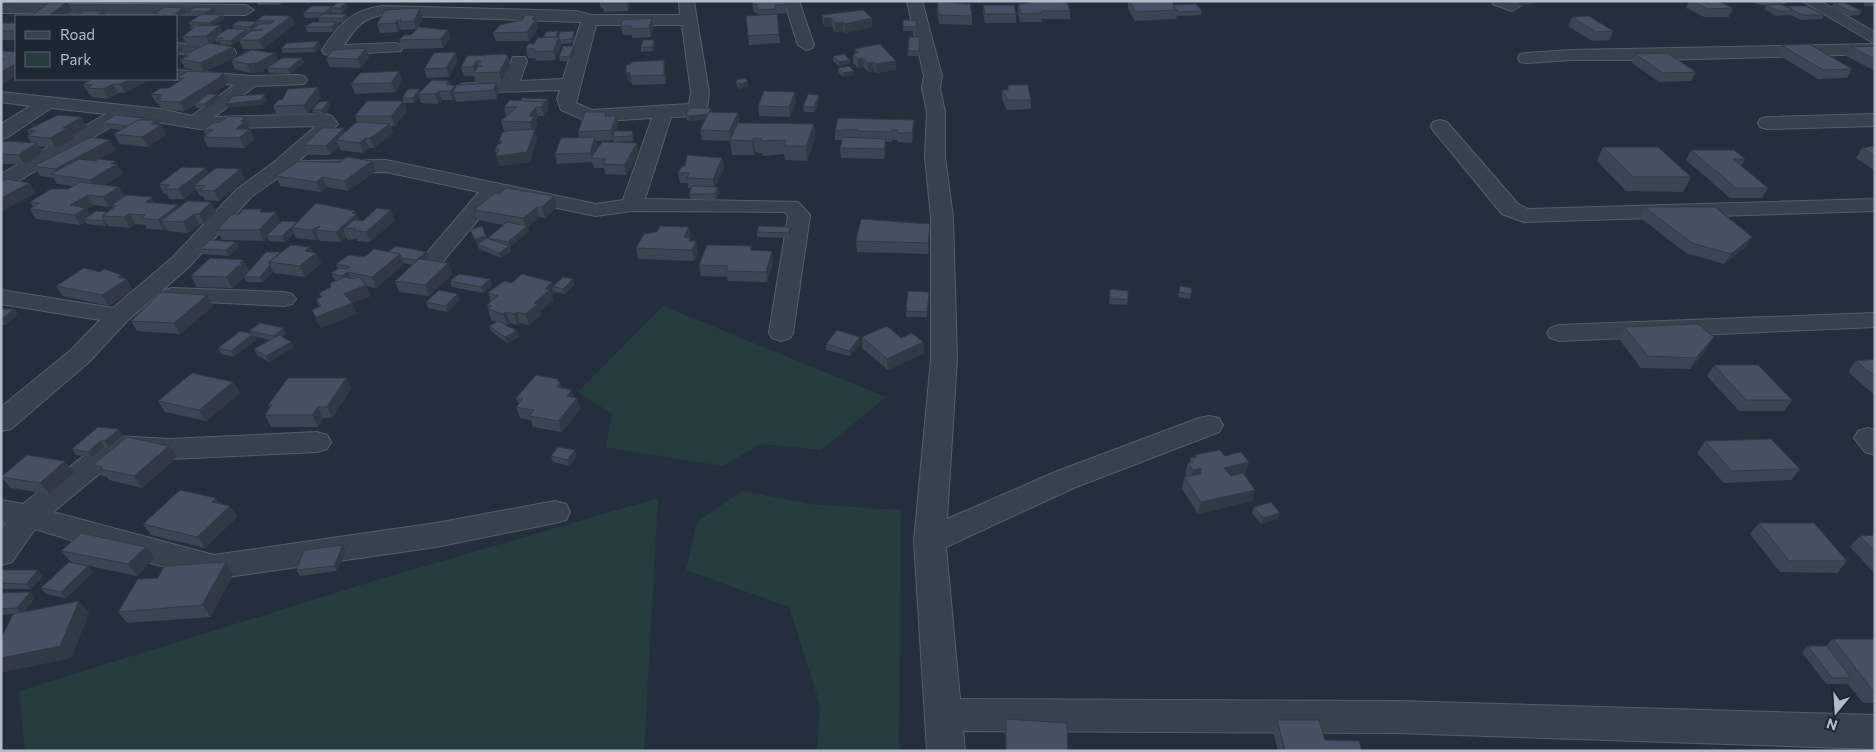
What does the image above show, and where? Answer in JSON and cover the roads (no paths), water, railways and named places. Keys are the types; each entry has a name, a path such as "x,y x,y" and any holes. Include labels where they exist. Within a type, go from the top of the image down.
{"street":[{"path":"579,12 571,84 566,100 567,106 589,116 684,111 698,107 700,92 686,1"},
{"path":"791,1 806,45"},
{"path":"914,1 933,76 931,88 936,112 935,157 942,218 944,359 930,540 945,715 946,751"},
{"path":"1809,1 1875,39"},
{"path":"395,48 330,50 354,20 399,5 415,12 579,12 690,20"},
{"path":"1,8 246,10"},
{"path":"178,20 194,9"},
{"path":"178,48 228,53"},
{"path":"1526,58 1572,55 1660,55 1875,49"},
{"path":"510,85 519,61"},
{"path":"178,75 250,81 298,80"},
{"path":"197,121 250,81"},
{"path":"467,88 510,85 538,93 571,84"},
{"path":"1,97 125,111 197,121 199,123 325,120 329,124 280,167 244,193 181,262 146,294 118,316 80,356 1,422"},
{"path":"1,133 48,102"},
{"path":"1,183 125,111"},
{"path":"632,205 663,113"},
{"path":"1768,123 1875,120"},
{"path":"1440,126 1510,210 1524,216 1875,205"},
{"path":"280,167 386,166 492,190 596,210 632,205 791,206 799,215 781,333"},
{"path":"427,266 492,190"},
{"path":"146,294 284,299"},
{"path":"1,297 118,316"},
{"path":"1559,333 1875,320"},
{"path":"930,540 1051,484 1182,437 1209,425"},
{"path":"1,553 15,513 115,446 170,449 317,442"},
{"path":"15,513 126,545 214,567 436,535 555,512"},
{"path":"945,715 1396,717 1875,732"}]}
